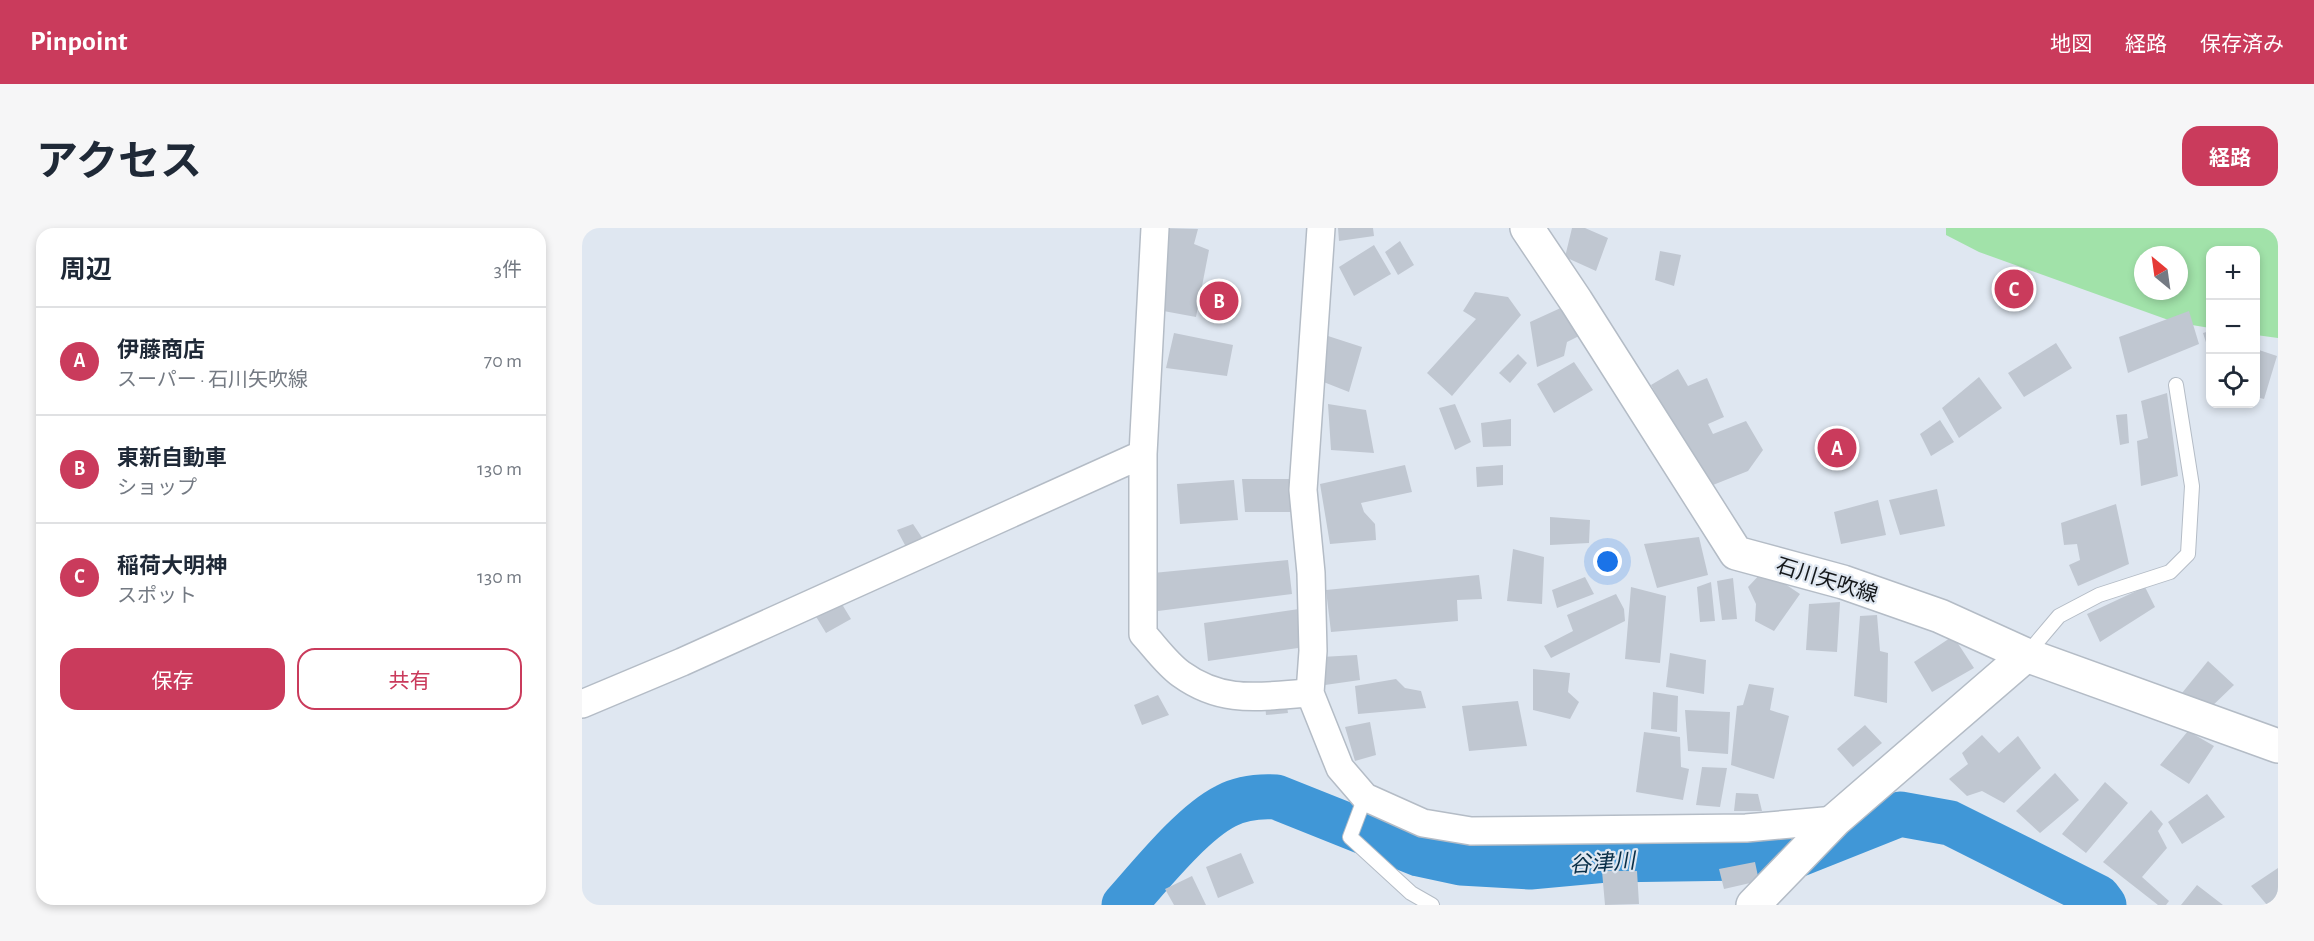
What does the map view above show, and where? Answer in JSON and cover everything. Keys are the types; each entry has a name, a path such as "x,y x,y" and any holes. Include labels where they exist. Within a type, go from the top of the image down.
{"main road":[{"name":"石川矢吹線","path":"1528,228 1736,554 1843,582 1940,616 2026,655 2278,746"},
{"path":"1753,905 1834,821 2026,655"}],"street":[{"path":"1155,228 1143,454 1143,634 1180,674 1214,693 1246,697 1310,693"},
{"path":"1321,228 1303,490 1311,573 1313,651 1310,693 1340,768 1365,797 1423,824 1471,831 1746,828 1834,821"},
{"path":"582,704 693,657 1143,454"}],"lane":[{"path":"2026,655 2059,616 2099,595 2170,572 2188,554 2192,486 2176,385"},
{"path":"1365,797 1350,837 1411,892 1432,905"}],"green space":[{"path":"1946,228 2278,228 2278,338 2260,336 2260,246 2206,246 2206,327 2174,322 1979,252 1946,235"}],"building":[{"path":"1161,228 1198,229 1194,244 1209,250 1196,317 1158,310"},
{"path":"1338,228 1373,228 1374,236 1339,241"},
{"path":"1572,228 1585,228 1608,238 1596,271 1565,257"},
{"path":"1400,241 1414,265 1398,275 1385,252"},
{"path":"1374,245 1391,274 1354,296 1339,267"},
{"path":"1660,251 1681,255 1674,286 1655,280"},
{"path":"1475,292 1508,297 1521,315 1452,396 1427,373 1476,319 1463,311"},
{"path":"1565,306 1581,335 1567,342 1564,356 1537,367 1530,322"},
{"path":"2189,311 2199,344 2128,373 2119,337"},
{"path":"1174,333 1233,345 1227,376 1166,368"},
{"path":"1328,336 1362,347 1349,392 1321,381"},
{"path":"2056,343 2072,368 2024,397 2008,373"},
{"path":"2260,350 2277,356 2264,399 2260,398"},
{"path":"1518,354 1527,363 1510,383 1499,373"},
{"path":"1574,362 1593,390 1554,413 1537,384"},
{"path":"1678,369 1688,386 1707,378 1724,417 1708,424 1713,434 1746,421 1763,450 1748,471 1708,487 1651,385"},
{"path":"1979,377 2002,408 1959,438 1942,408"},
{"path":"2167,393 2178,476 2141,486 2137,441 2148,438 2141,401"},
{"path":"1328,404 1366,410 1374,453 1331,450"},
{"path":"1455,404 1471,442 1455,450 1439,408"},
{"path":"2127,414 2129,443 2120,445 2116,415"},
{"path":"1511,419 1511,446 1483,447 1481,423"},
{"path":"1940,420 1954,442 1931,456 1920,434"},
{"path":"1405,465 1412,492 1361,503 1364,512 1375,524 1376,540 1330,544 1320,484"},
{"path":"1503,465 1503,485 1477,487 1476,467"},
{"path":"1242,479 1292,479 1294,512 1245,512"},
{"path":"1234,480 1238,520 1180,524 1177,484"},
{"path":"1937,489 1945,526 1900,535 1889,500"},
{"path":"1878,500 1886,535 1841,544 1834,512"},
{"path":"2116,504 2129,564 2078,586 2069,565 2080,560 2077,544 2064,545 2061,523"},
{"path":"1550,517 1590,520 1589,543 1550,545"},
{"path":"913,524 923,539 906,547 897,530"},
{"path":"1699,537 1708,575 1657,588 1644,544"},
{"path":"1513,549 1544,557 1542,604 1507,601"},
{"path":"1288,560 1292,594 1158,611 1153,573"},
{"path":"1764,570 1800,594 1774,631 1755,621 1756,604 1748,587"},
{"path":"1479,575 1482,599 1457,600 1458,621 1331,632 1326,590"},
{"path":"1585,577 1594,594 1557,608 1552,590"},
{"path":"1733,578 1737,619 1722,620 1717,581"},
{"path":"1711,582 1715,621 1700,622 1697,587"},
{"path":"1631,587 1666,596 1660,663 1625,659"},
{"path":"2145,587 2155,607 2100,642 2087,614"},
{"path":"1616,594 1624,609 1625,621 1551,658 1544,646 1573,631 1567,615"},
{"path":"840,601 851,619 826,633 815,615"},
{"path":"1840,602 1837,652 1806,650 1809,604"},
{"path":"1299,609 1305,647 1208,661 1204,623"},
{"path":"1877,615 1880,651 1888,653 1887,703 1854,696 1860,616"},
{"path":"1953,636 1974,668 1932,692 1914,662"},
{"path":"1670,653 1706,660 1704,694 1666,687"},
{"path":"1357,655 1360,680 1325,685 1321,657"},
{"path":"2208,661 2234,685 2208,710 2182,693"},
{"path":"1533,669 1570,673 1568,692 1579,702 1570,719 1533,710"},
{"path":"1396,679 1405,688 1421,691 1426,708 1358,714 1355,686"},
{"path":"1749,684 1774,688 1770,710 1789,716 1774,779 1731,765 1737,706 1743,705"},
{"path":"1653,692 1678,696 1677,732 1651,729"},
{"path":"1158,695 1169,715 1142,725 1134,705"},
{"path":"1286,700 1288,713 1266,715 1265,703"},
{"path":"1518,701 1527,746 1469,751 1462,706"},
{"path":"1685,710 1730,712 1728,754 1688,751"},
{"path":"1370,722 1376,755 1355,761 1345,727"},
{"path":"1865,725 1882,743 1853,767 1837,749"},
{"path":"2188,731 2214,746 2189,784 2160,765"},
{"path":"1644,732 1680,737 1681,767 1689,769 1683,800 1636,792"},
{"path":"1982,735 1999,753 2018,736 2041,768 2004,803 1982,791 1967,796 1949,779 1968,764 1962,753"},
{"path":"1702,767 1727,768 1720,807 1696,805"},
{"path":"2055,773 2079,800 2040,833 2016,811"},
{"path":"2105,782 2128,803 2086,853 2062,834"},
{"path":"1736,793 1758,794 1762,811 1734,811"},
{"path":"2207,794 2225,817 2182,844 2168,822"},
{"path":"2151,810 2163,824 2158,831 2167,848 2142,877 2169,901 2166,905 2158,905 2103,862"},
{"path":"1241,853 1254,883 1218,898 1206,867"},
{"path":"1755,862 1759,881 1724,889 1719,869"},
{"path":"2278,868 2278,905 2267,905 2251,886"},
{"path":"1602,871 1637,871 1639,904 1605,905"},
{"path":"1192,876 1206,905 1174,905 1165,889"},
{"path":"2197,885 2223,905 2181,905"}],"waterway":[{"name":"谷津川","path":"1124,905 1172,851 1213,814 1238,801 1270,797 1276,797 1419,854 1461,863 1530,867 1606,860 1797,855 1900,814 1950,823 2098,897 2104,905"}],"place":[{"name":"稲荷大明神","path":"2014,289"},
{"name":"東新自動車","path":"1219,301"},
{"name":"伊藤商店","path":"1837,448"}]}
